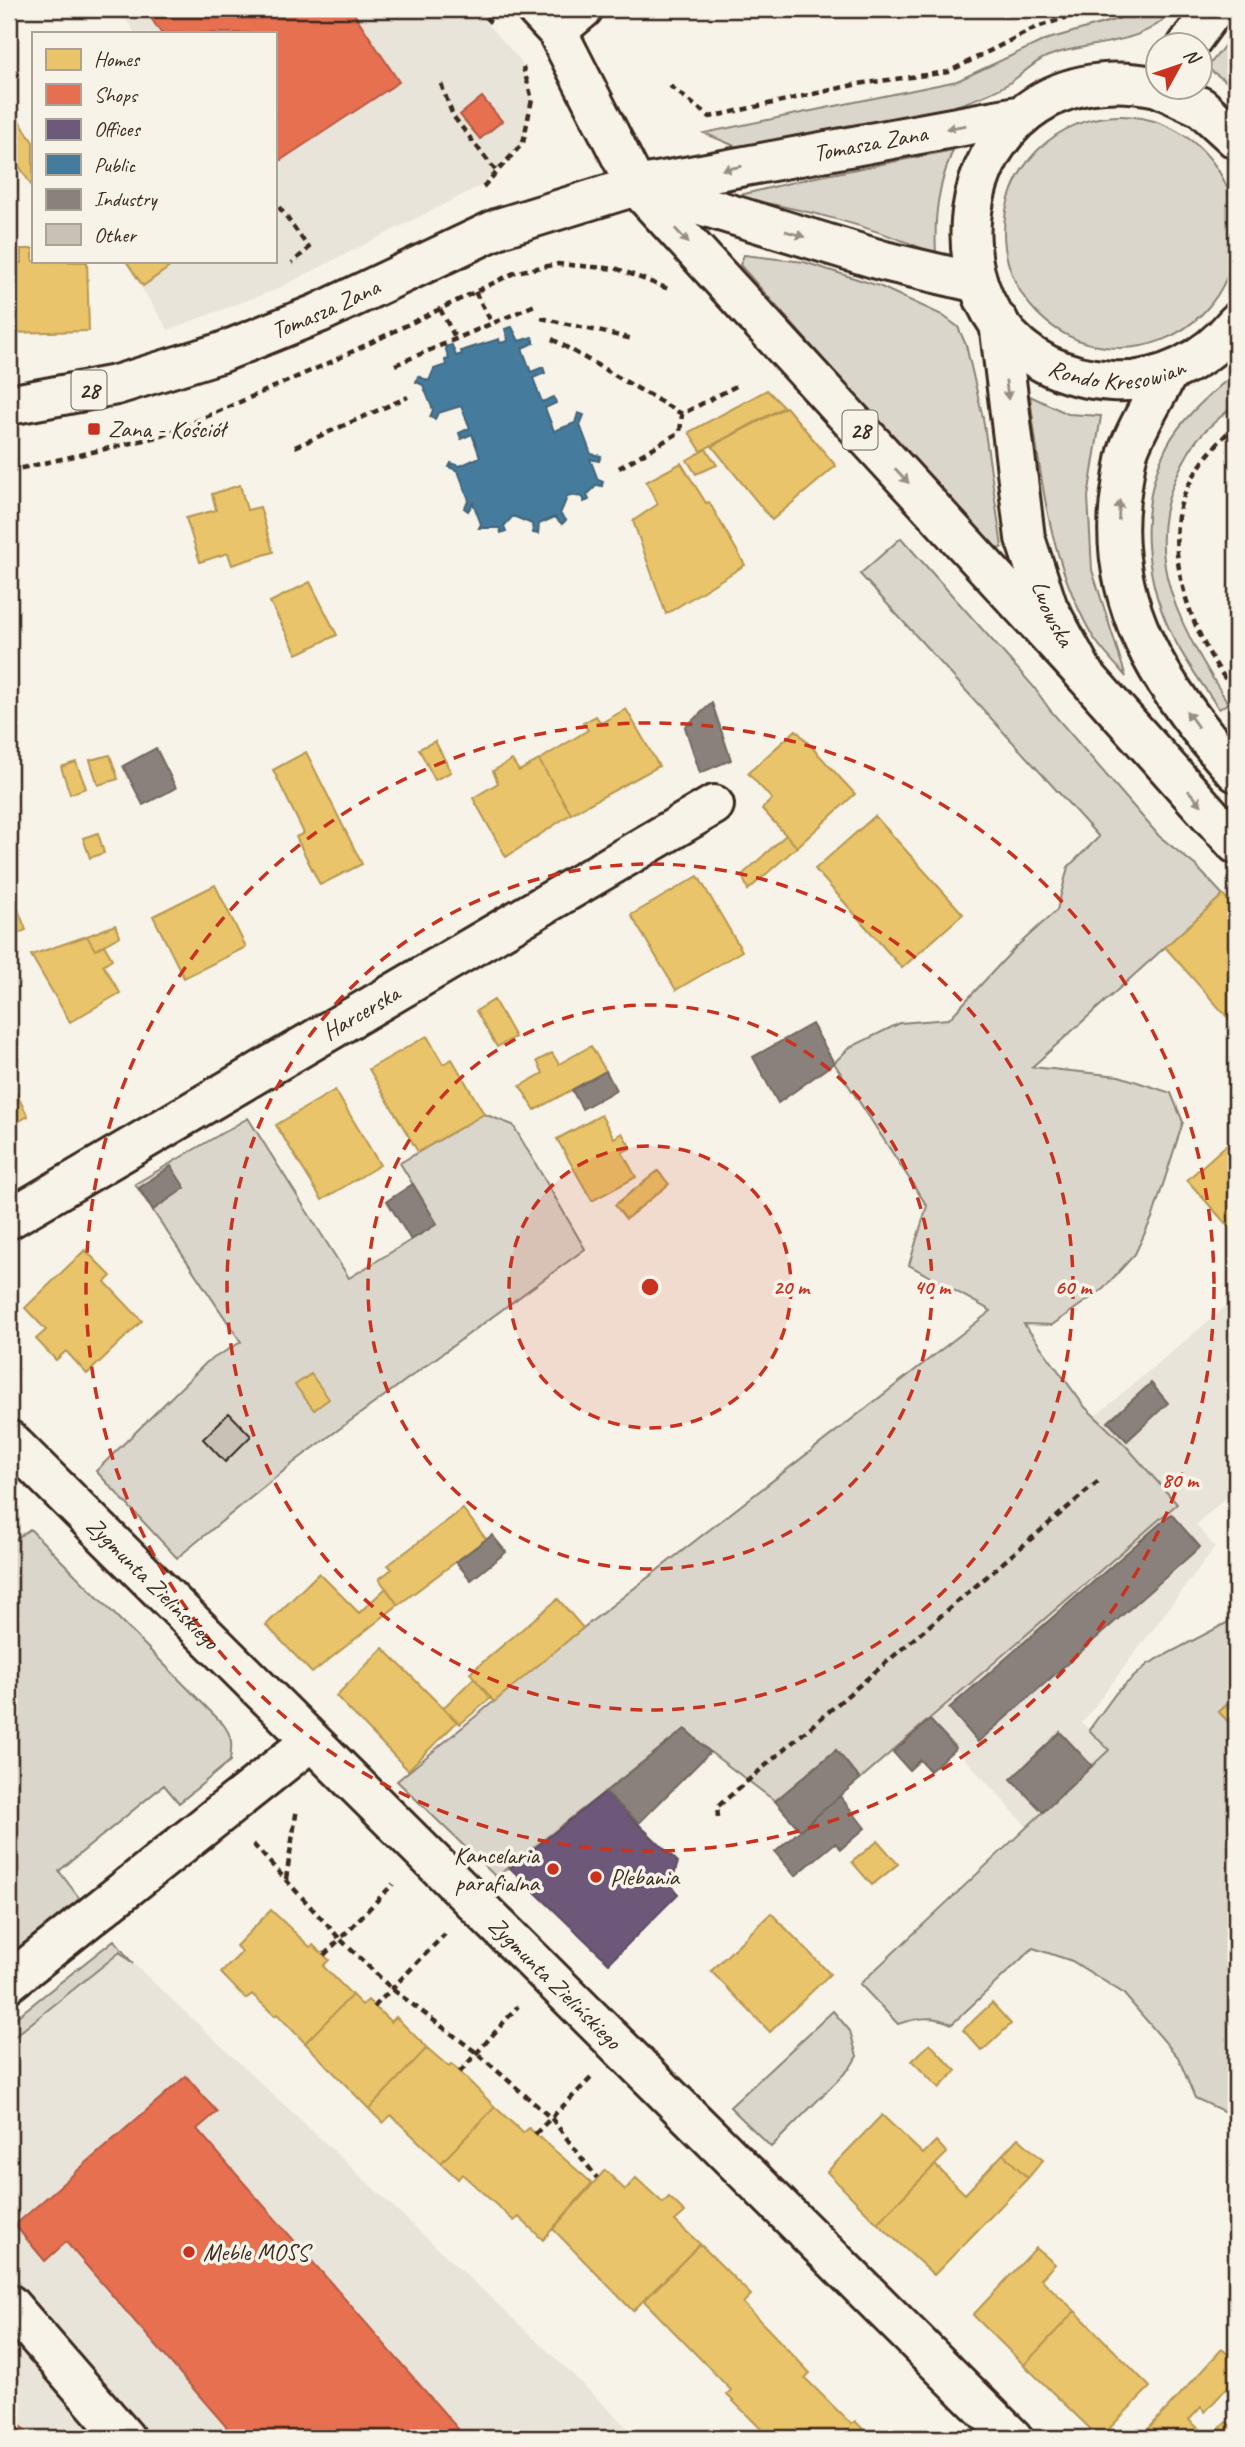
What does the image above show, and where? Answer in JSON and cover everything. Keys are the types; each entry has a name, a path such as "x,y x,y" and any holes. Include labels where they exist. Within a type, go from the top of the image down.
{"main road":[{"path":"1197,32 1214,9"},
{"path":"559,14 636,186 884,261 978,283"},
{"name":"Rondo Kresowian","path":"1144,84 1087,84 1042,102 1023,115 989,155 971,205 968,232 978,283 999,322 1032,355 1075,375 1121,381 1168,373 1209,350 1236,323"},
{"name":"Rondo Kresowian","path":"1190,102 1201,107 1236,139"},
{"name":"Tomasza Zana","path":"9,405 116,384 220,353 319,313 499,228 636,186 1023,115"},
{"name":"28","path":"636,186 1084,674"},
{"name":"Lwowska","path":"999,322 1025,538 1048,608 1084,674 1236,844"},
{"path":"1168,373 1128,450 1118,507 1119,564 1137,627 1159,673 1206,738 1236,772"},
{"name":"Harcerska","path":"9,1219 714,805"},
{"name":"Zygmunta Zielińskiego","path":"9,1440 1013,2438"},
{"path":"9,1982 310,1742"},
{"path":"9,2304 125,2438"}],"path":[{"path":"477,9 501,36"},
{"path":"670,86 710,117 859,84 948,72 1037,27 1093,9"},
{"path":"499,228 482,186 523,144 532,99 521,61"},
{"path":"441,84 453,116 496,171"},
{"path":"279,207 309,248 292,263"},
{"path":"475,292 492,323"},
{"path":"395,365 535,305"},
{"path":"440,309 456,339"},
{"path":"541,318 633,339"},
{"path":"552,339 682,414"},
{"path":"682,414 740,384"},
{"path":"295,447 408,397"},
{"path":"619,468 680,432 682,414"},
{"path":"1236,425 1217,442 1184,494 1175,547 1184,591 1202,637 1236,692"},
{"path":"718,1817 717,1807 1101,1479"},
{"path":"286,1880 299,1798"},
{"path":"249,1841 340,1939 392,1989 477,2053 551,2119 597,2178"},
{"path":"324,1955 394,1883"},
{"path":"374,2007 446,1933"},
{"path":"460,2072 519,2006"},
{"path":"535,2134 592,2078"}],"shaded area":[{"path":"119,9 474,9 521,61 532,99 523,143 482,185 275,290 168,330 126,262 276,262 276,32 134,32"},
{"path":"1138,9 1174,9 1147,31 1046,57 1000,89 952,107 737,147 704,133 957,81 1045,40 1118,19"},
{"path":"1236,31 1236,88 1214,73 1214,59"},
{"path":"1120,116 1143,118 1175,130 1194,142 1210,158 1231,198 1236,232 1234,255 1222,287 1210,306 1194,322 1154,343 1120,348 1097,346 1065,334 1046,322 1030,306 1009,266 1004,232 1006,209 1018,177 1030,158 1046,142 1086,121"},
{"path":"953,150 938,201 936,254 836,219 732,197 806,179"},
{"path":"744,255 804,262 879,286 942,315 958,327 966,345 983,418 1002,547 994,552 740,265"},
{"path":"1236,372 1236,403 1198,438 1175,479 1165,513 1163,546 1167,578 1177,609 1191,640 1228,703 1219,709 1166,623 1151,573 1148,521 1157,470 1173,435 1198,406"},
{"path":"1030,396 1068,414 1101,416 1088,497 1092,570 1126,677 1092,635 1066,578 1049,519"},
{"path":"901,538 1033,686 1050,710 1159,836 1196,866 1223,895 1032,1067 1119,1076 1171,1093 1183,1122 1153,1216 1135,1254 1103,1289 1052,1325 1024,1324 1085,1407 1126,1446 1177,1504 860,1779 836,1750 775,1801 710,1752 685,1729 496,1877 397,1781 583,1628 991,1311 909,1265 927,1206 834,1063 849,1048 900,1023 949,1019 1015,948 1057,910 1068,867 1099,837 860,574"},
{"path":"484,1114 513,1125 585,1249 297,1460 177,1558 96,1471 207,1362 241,1342 135,1184 248,1118 349,1278 437,1224 400,1163"},
{"path":"1236,1298 1236,1489 1196,1525 1215,1547 1082,1723 1109,1750 1027,1827 930,1720 1177,1504 1126,1446 1094,1417"},
{"path":"30,1529 223,1724 230,1737 231,1750 230,1761 179,1803 164,1785 59,1871 80,1899 9,1955 9,1544"},
{"path":"1236,1618 1236,1696 1219,1712 1236,1730 1228,1741 1236,1750 1236,2117 1195,2098 1178,2057 1123,1993 1072,1961 1033,1948 952,2024 925,2018 898,2024 860,1984 1109,1750 1089,1730 1116,1693 1148,1664"},
{"path":"114,1940 133,1964 120,1952 9,2041 9,2023"},
{"name":"Meble MOSS","path":"121,1952 638,2438 9,2438 9,2041"},
{"path":"833,2011 850,2031 857,2056 850,2068 771,2147 730,2107"}],"building: Homes":[{"path":"18,119 32,140 32,186 11,153 9,154 9,125"},
{"path":"21,249 32,249 32,262 87,262 89,331 9,333 9,263 21,263"},
{"path":"127,262 177,262 143,286"},
{"path":"767,390 784,407 701,451 689,432"},
{"path":"786,407 836,466 772,520 712,446"},
{"path":"706,449 717,465 696,474 687,460"},
{"path":"681,463 706,503 709,502 745,565 666,614 633,521 658,504 646,482"},
{"path":"240,485 247,510 260,507 273,552 232,565 228,553 200,562 186,518 216,510 212,494"},
{"path":"310,582 337,635 297,654 270,602"},
{"path":"626,709 659,766 571,814 539,760 588,730 583,723 596,716 601,723"},
{"path":"796,730 855,794 797,847 762,809 772,799 748,773"},
{"path":"435,741 451,772 435,780 419,749"},
{"path":"306,752 362,864 320,885 296,837 304,833 273,770"},
{"path":"110,755 118,779 98,785 90,760"},
{"path":"512,760 519,771 539,760 571,814 506,857 473,798 498,783 493,771"},
{"path":"76,762 86,788 70,794 61,767"},
{"path":"875,816 963,914 902,968 815,869"},
{"path":"98,833 104,853 90,858 83,838"},
{"path":"786,835 797,847 748,890 742,875"},
{"path":"698,876 742,951 676,990 631,915"},
{"path":"215,885 246,947 184,978 153,916"},
{"path":"9,886 26,930 9,937"},
{"path":"1223,895 1236,910 1236,1027 1165,947"},
{"path":"115,925 120,936 95,950 87,936"},
{"path":"87,936 95,950 104,945 112,959 103,965 120,993 70,1022 31,955"},
{"path":"494,1000 515,1037 497,1047 476,1011"},
{"path":"427,1036 443,1064 452,1059 484,1114 418,1152 369,1069"},
{"path":"591,1046 606,1071 535,1110 520,1086 543,1073 537,1061 552,1053 559,1064"},
{"path":"9,1080 28,1116 9,1127"},
{"path":"335,1090 380,1165 322,1200 276,1125"},
{"path":"601,1115 614,1138 622,1133 631,1148 622,1152 636,1177 592,1201 557,1139"},
{"path":"1232,1140 1236,1145 1236,1235 1187,1180"},
{"path":"658,1171 669,1184 626,1219 615,1205"},
{"path":"85,1250 111,1276 105,1282 142,1321 87,1374 66,1351 56,1360 36,1339 46,1330 25,1308"},
{"path":"311,1374 329,1399 314,1410 295,1385"},
{"path":"463,1509 486,1539 398,1605 379,1579 392,1569 388,1565"},
{"path":"319,1573 359,1613 386,1588 398,1605 312,1673 266,1625"},
{"path":"558,1599 583,1628 494,1702 470,1673"},
{"path":"383,1648 457,1722 408,1770 336,1696"},
{"path":"474,1678 491,1698 460,1724 443,1708"},
{"path":"1236,1696 1236,1730 1219,1712"},
{"path":"878,1841 898,1864 872,1885 852,1862"},
{"path":"271,1910 310,1947 313,1945 329,1960 323,1966 352,1995 305,2043 277,2014 275,2016 252,1994 246,1999 221,1973 242,1952 236,1946"},
{"path":"771,1913 830,1974 770,2032 711,1971"},
{"path":"352,1995 362,2005 368,2000 391,2022 396,2017 427,2048 369,2109 305,2043"},
{"path":"992,2003 1011,2024 982,2051 963,2030"},
{"path":"930,2044 956,2071 939,2088 912,2061"},
{"path":"427,2048 449,2067 452,2064 495,2107 441,2163 391,2115 383,2123 369,2109"},
{"path":"495,2107 523,2133 529,2128 592,2183 543,2240 519,2217 514,2221 462,2174 458,2179 441,2163"},
{"path":"882,2115 923,2154 936,2141 947,2153 877,2223 827,2172"},
{"path":"1018,2138 1043,2160 1028,2178 1003,2154"},
{"path":"1003,2154 1028,2178 934,2275 877,2223 935,2165 965,2194"},
{"path":"605,2170 625,2190 636,2178 663,2203 669,2197 685,2212 675,2221 700,2244 633,2311 553,2229"},
{"path":"700,2244 751,2295 743,2303 810,2373 805,2378 851,2424 855,2421 872,2438 770,2438 727,2395 731,2390 644,2301"},
{"path":"1036,2248 1055,2264 1041,2279 1075,2311 1024,2365 973,2315"},
{"path":"1075,2311 1150,2387 1100,2438 1024,2365"},
{"path":"1222,2349 1236,2362 1236,2378 1205,2412 1201,2407 1189,2420 1209,2438 1140,2438"},
{"path":"1226,2422 1236,2430 1236,2438 1211,2438"}],"building: Shops":[{"path":"145,9 351,9 399,82 276,163 276,32 160,32"},
{"path":"482,97 502,121 480,139 460,115"},
{"name":"Meble MOSS","path":"186,2076 217,2112 197,2129 466,2438 236,2438 66,2242 45,2261 15,2225"},
{"path":"9,2412 31,2438 9,2438"}],"building: Offices":[{"name":"Plebania","path":"605,1792 678,1862 671,1886 678,1894 609,1963 510,1868"}],"building: Public":[{"path":"512,327 519,341 532,337 534,343 522,348 531,372 543,367 545,373 533,378 542,402 554,397 556,403 545,408 554,431 575,423 578,413 584,415 580,425 591,454 601,456 599,461 590,459 598,480 603,481 602,486 597,485 587,495 589,500 584,502 583,497 568,495 560,514 566,520 562,524 555,517 539,524 538,534 533,533 532,524 513,516 504,526 506,531 501,533 500,528 479,528 481,524 473,503 468,511 464,508 469,500 458,471 449,467 451,463 460,466 480,457 472,434 461,439 459,433 470,428 461,406 438,413 435,419 430,417 433,410 423,385 416,382 418,376 429,381 434,369 446,365 445,360 449,359 445,347 452,345 456,356 462,354 461,351 499,339 500,343 508,341 505,329"}],"building: Industry":[{"path":"712,703 731,760 700,773 685,727"},
{"path":"156,748 176,788 143,805 123,766"},
{"path":"812,1024 834,1063 778,1103 753,1057"},
{"path":"606,1071 616,1090 582,1109 572,1090"},
{"path":"171,1166 185,1188 153,1210 139,1188"},
{"path":"413,1184 437,1224 411,1240 387,1201"},
{"path":"1151,1383 1168,1403 1127,1441 1108,1422"},
{"path":"1171,1514 1200,1547 978,1742 949,1708"},
{"path":"492,1535 506,1552 471,1580 456,1562"},
{"path":"930,1720 956,1748 930,1771 920,1760 909,1770 893,1752"},
{"path":"685,1729 710,1752 639,1823 605,1792"},
{"path":"1060,1732 1092,1766 1043,1812 1011,1779"},
{"path":"836,1750 860,1779 800,1830 775,1801"},
{"path":"840,1796 865,1828 841,1849 835,1843 795,1876 775,1852"}],"building: Other":[{"path":"229,1413 251,1436 225,1462 203,1439"}],"place":[{"name":"Zana - Kościół","path":"94,429"},
{"name":"Kancelaria parafialna","path":"553,1869"},
{"name":"Plebania","path":"596,1877"},
{"name":"Meble MOSS","path":"189,2252"}]}
